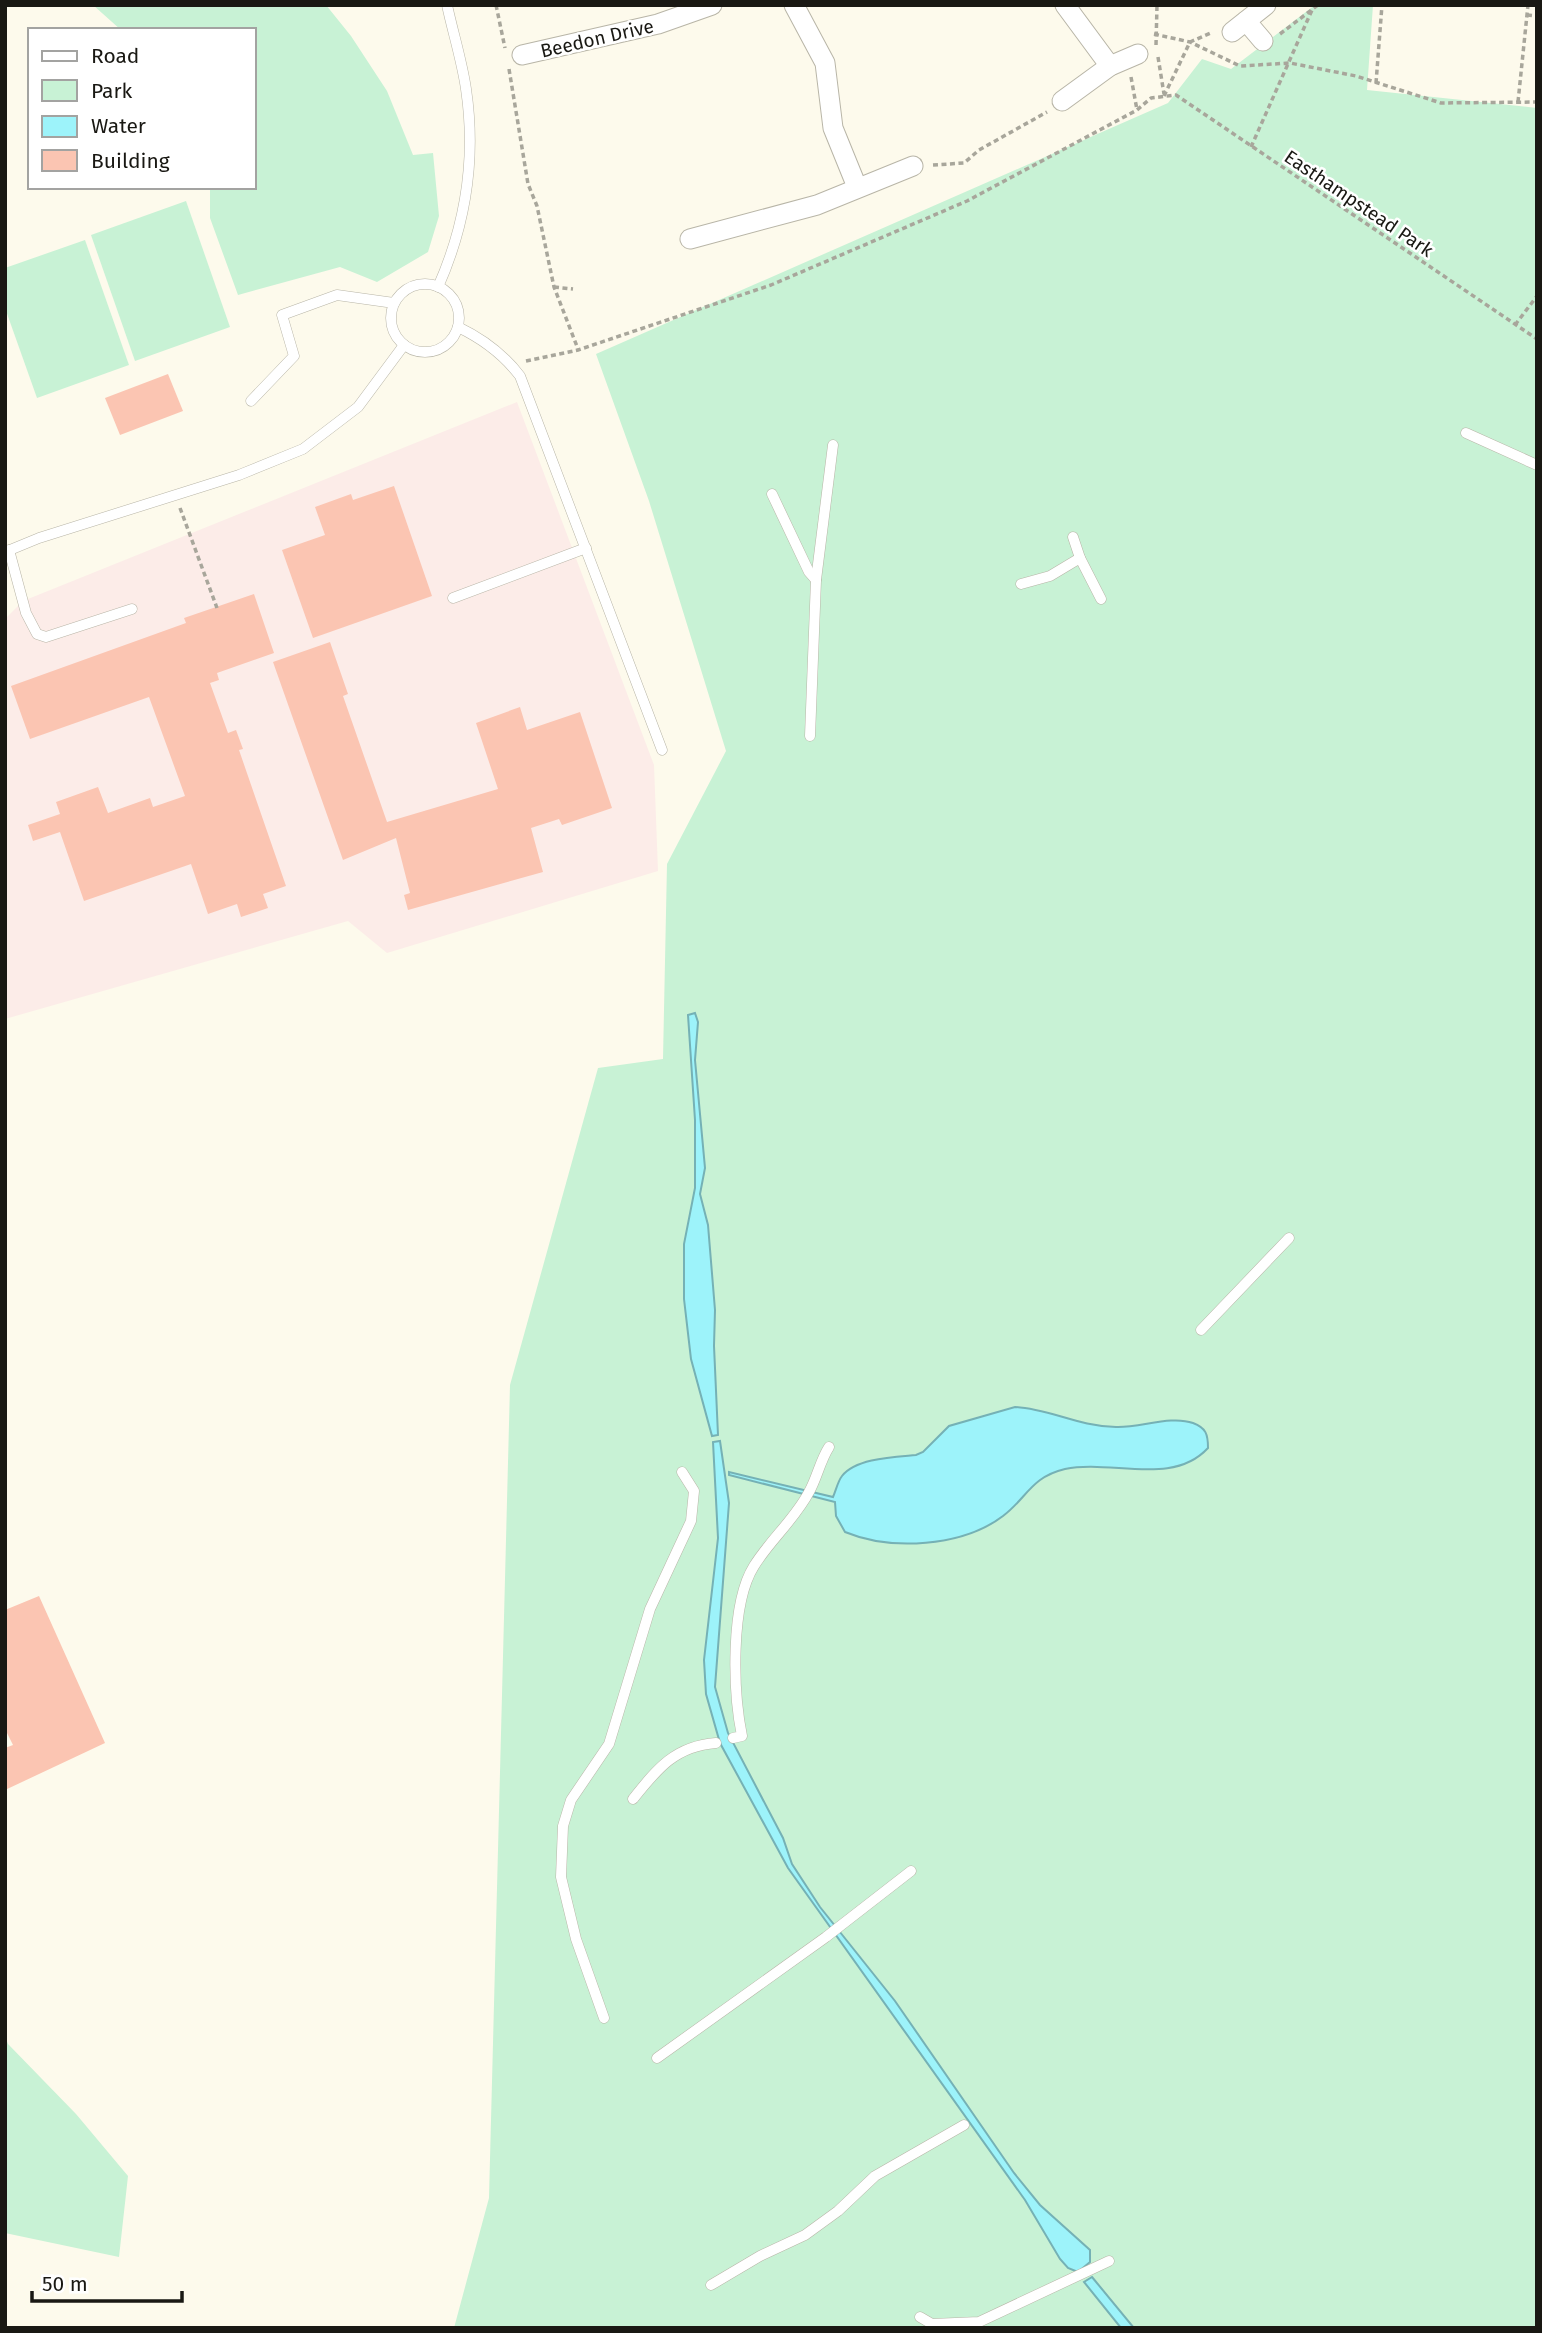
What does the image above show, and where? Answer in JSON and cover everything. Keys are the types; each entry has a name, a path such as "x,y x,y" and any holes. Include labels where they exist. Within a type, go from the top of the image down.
{"street":[{"name":"Beedon Drive","path":"512,58 656,15 712,5"},
{"path":"794,5 825,63 833,128 857,187"},
{"path":"1065,5 1110,66"},
{"path":"1263,41 1239,27 1266,5"},
{"path":"1062,101 1110,66 1133,56"},
{"path":"690,239 817,205 913,166"}],"lane":[{"path":"438,287 461,229 470,135 466,88 447,5"},
{"path":"424,284 438,287 450,295 456,304 458,327 452,339 432,351 413,350 404,345 392,326 394,303 401,293 413,286 424,284"},
{"path":"251,401 294,356 282,315 337,295 394,303"},
{"path":"458,327 473,334 510,364 531,402 662,750"},
{"path":"132,609 46,636 37,634 26,613 7,551 176,495 303,449 358,407 404,345"},
{"path":"1466,433 1537,465"},
{"path":"810,736 816,580 833,445"},
{"path":"772,494 816,580"},
{"path":"1073,537 1080,558 1101,598"},
{"path":"453,598 586,548"},
{"path":"1021,584 1050,576 1080,558"},
{"path":"1200,1330 1289,1238"},
{"path":"733,1738 742,1736 737,1682 737,1610 740,1592 754,1566 809,1493 829,1447"},
{"path":"604,2018 576,1939 561,1877 563,1826 571,1800 609,1744 650,1609 691,1521 694,1491 690,1480 682,1472"},
{"path":"633,1799 658,1767 675,1753 698,1745 716,1744"},
{"path":"657,2058 826,1937 911,1871"},
{"path":"710,2285 760,2256 805,2235 838,2211 875,2176 964,2125"},
{"path":"932,2325 979,2322 1109,2261"},
{"path":"920,2317 932,2325 952,2328"}],"path":[{"path":"496,5 512,58 528,184 537,206 554,287 578,350"},
{"path":"1157,5 1154,34 1164,96"},
{"path":"1376,83 1382,5"},
{"path":"1518,102 1528,5"},
{"path":"1251,148 1312,10"},
{"path":"1527,15 1537,16"},
{"path":"1164,96 1190,42 1209,32 1239,27"},
{"path":"1154,34 1190,42 1240,66 1290,63 1376,83 1441,103 1537,102"},
{"path":"1133,56 1137,110"},
{"name":"Easthampstead Park","path":"1164,96 1176,95 1537,340"},
{"path":"510,364 578,350 771,285 967,201 1137,110 1151,98 1164,96"},
{"path":"913,166 964,163 979,150 1062,101"},
{"path":"554,287 573,289"},
{"path":"1515,325 1537,296"},
{"path":"176,495 217,608"}],"shaded area":[{"path":"517,402 654,765 658,871 387,953 348,921 5,1019 5,619 23,601"}],"green space":[{"path":"93,5 326,5 351,36 387,91 413,155 433,153 439,216 428,252 377,282 340,267 238,295 210,218 210,189 256,189 256,28 119,28"},
{"path":"1315,5 1373,5 1367,90 1537,108 1537,2328 454,2328 489,2198 510,1385 598,1068 663,1059 667,864 726,751 649,501 596,354 1168,103 1202,59 1231,69"},
{"path":"186,201 230,327 135,361 91,235"},
{"path":"85,240 129,365 37,398 5,308 5,268"},
{"path":"5,2036 8,2044 76,2114 128,2176 119,2257 5,2233"}],"water":[{"path":"695,1013 698,1022 695,1060 705,1168 700,1194 708,1225 715,1310 718,1435 712,1436 691,1359 684,1299 684,1244 695,1188 695,1120 688,1015"},
{"path":"1015,1407 1102,1426 1125,1427 1184,1421 1203,1429 1207,1435 1208,1448 1193,1460 1159,1469 1065,1469 1044,1477 1003,1516 986,1526 947,1540 926,1543 883,1542 845,1532 836,1516 835,1502 729,1475 729,1472 833,1497 842,1476 857,1465 916,1455 923,1452 949,1426"},
{"path":"720,1441 729,1503 715,1687 728,1733 783,1838 792,1864 820,1907 895,2001 1014,2173 1040,2205 1090,2250 1090,2262 1078,2272 1068,2268 1060,2259 1025,2200 788,1868 720,1743 706,1694 704,1660 718,1538 713,1442"},
{"path":"1092,2277 1134,2328 1121,2328 1084,2282"}],"building":[{"path":"168,374 183,411 120,435 105,398"},
{"path":"394,486 432,596 313,638 282,550 325,535 315,507 351,494 353,500"},
{"path":"254,594 274,653 217,673 219,680 210,683 228,733 236,730 243,749 239,750 286,886 263,894 268,908 241,917 237,904 208,914 191,864 84,901 60,832 33,841 28,825 60,814 56,802 98,787 108,813 150,798 153,807 185,796 149,697 30,739 11,686 186,623 184,618"},
{"path":"330,642 348,694 343,696 387,822 498,789 476,723 520,707 527,730 580,712 612,808 562,825 559,819 531,828 543,872 408,910 404,895 410,893 396,838 343,860 273,662"},
{"path":"39,1596 105,1743 5,1790 5,1748 13,1745 5,1729 5,1610"}]}
